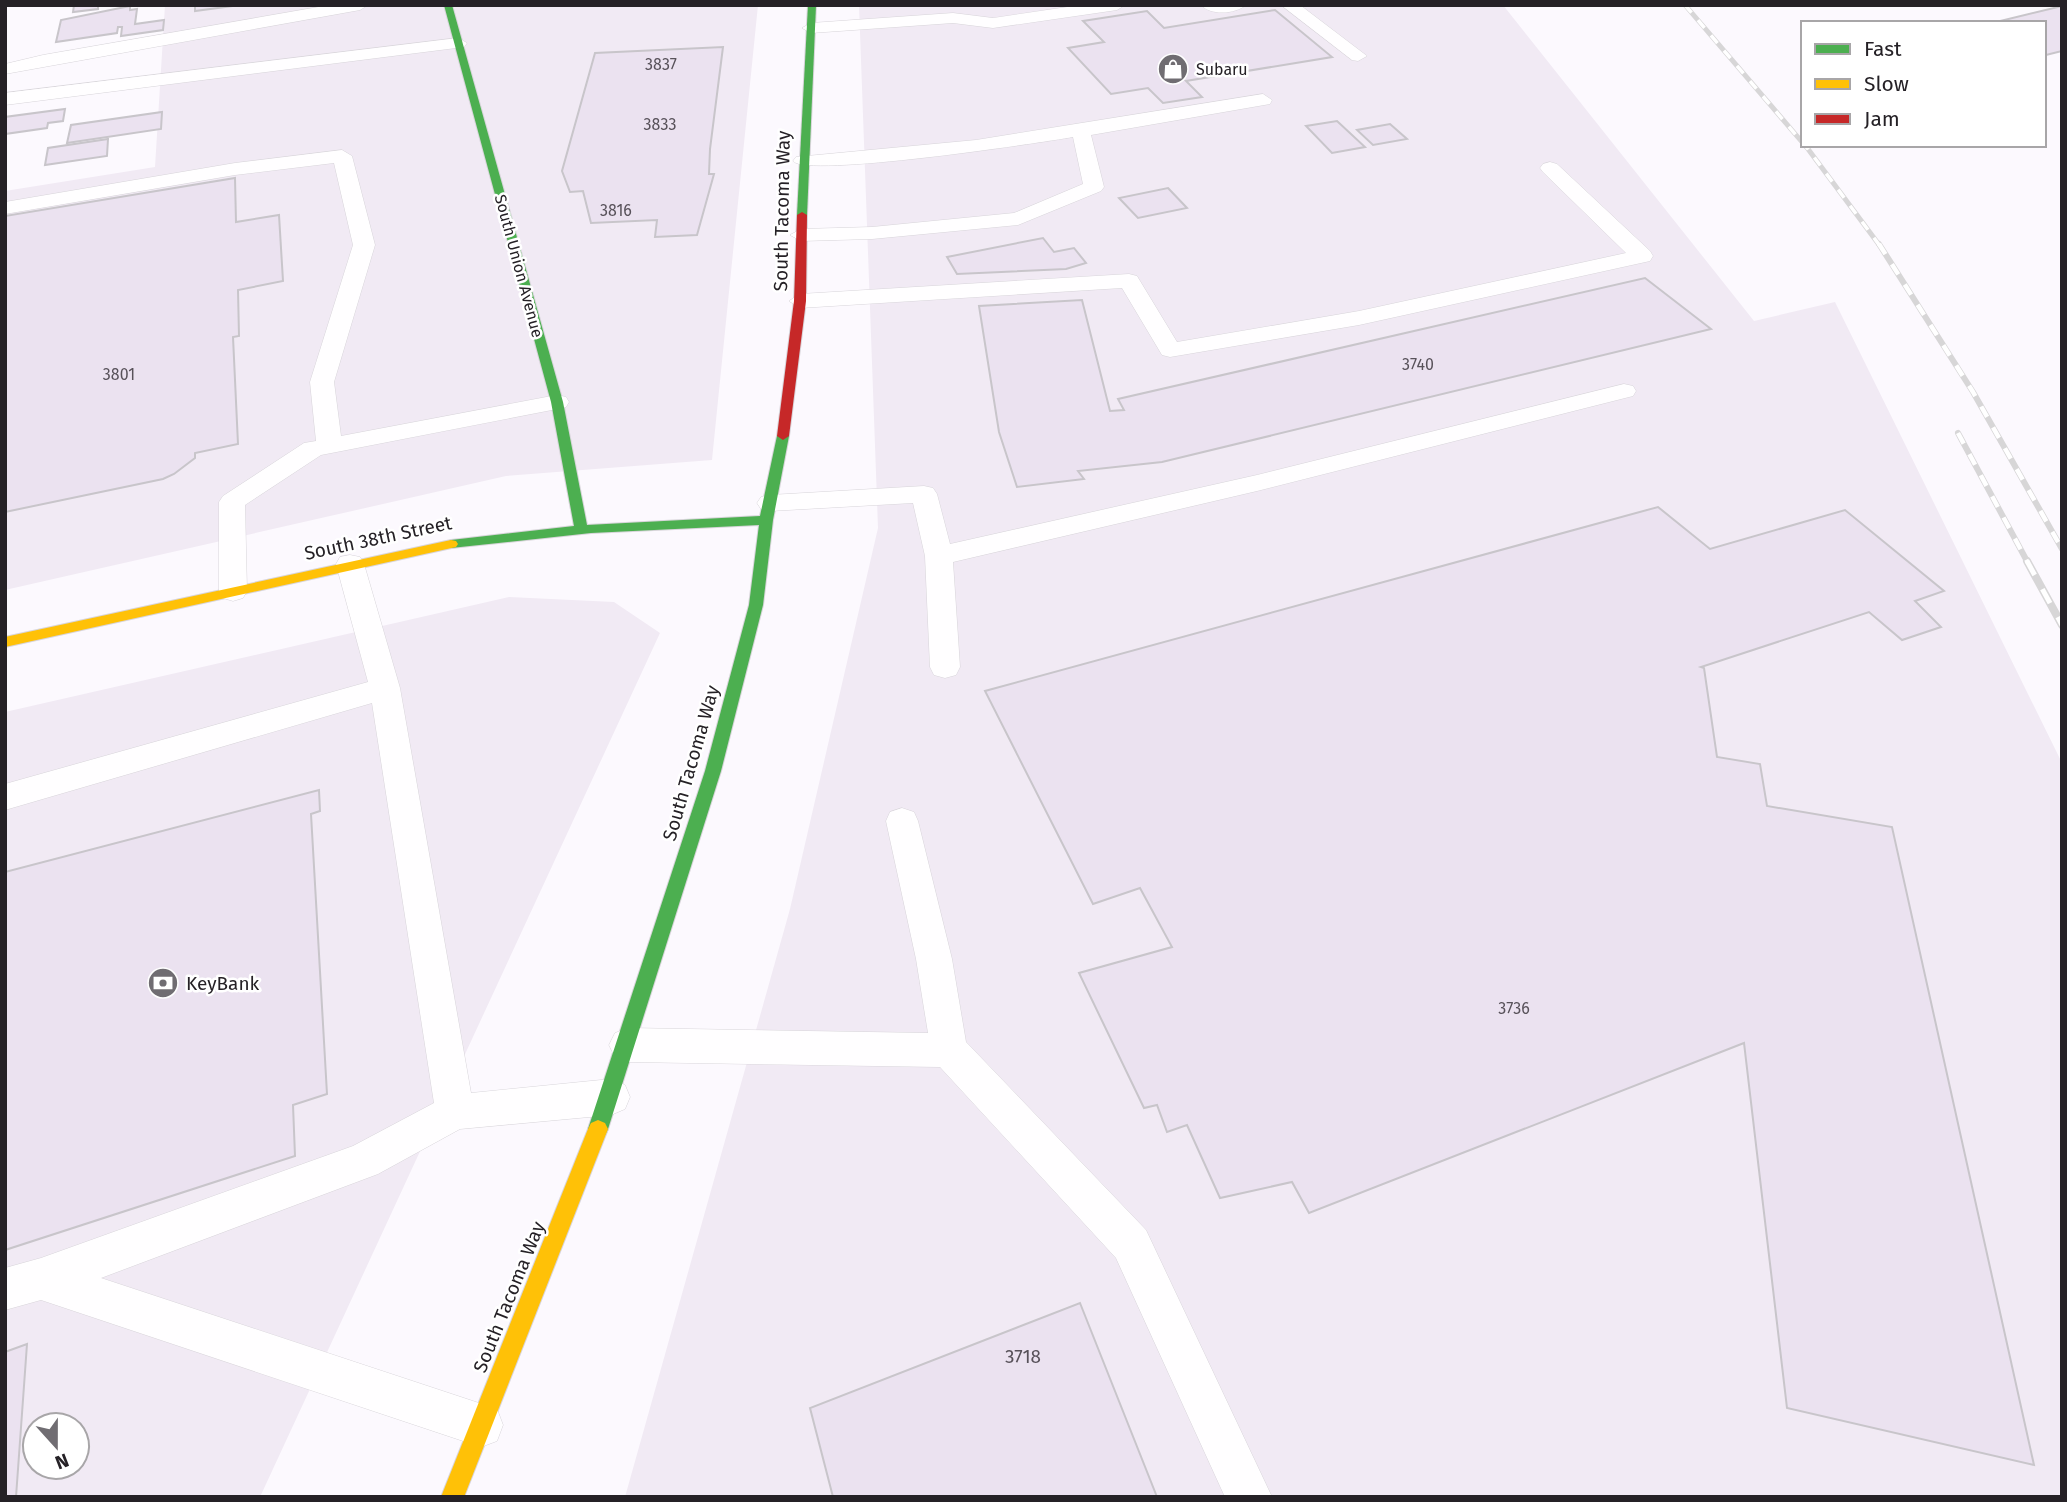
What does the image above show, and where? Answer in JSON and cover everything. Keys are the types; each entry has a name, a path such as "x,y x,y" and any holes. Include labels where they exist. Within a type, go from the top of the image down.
{"main road":[{"name":"South Union Avenue","path":"448,5 557,402 582,528"},
{"name":"South Tacoma Way","path":"452,1497 611,1097 713,771 756,605 768,512 781,451 800,301 803,161 812,5"},
{"name":"South 38th Street","path":"5,642 349,564 483,538 768,512"}],"lane":[{"path":"5,69 43,60 360,5"},
{"path":"811,28 953,18 993,23 1117,5"},
{"path":"1209,5 1214,8 1238,5"},
{"path":"1289,5 1358,56"},
{"path":"5,99 458,43"},
{"path":"803,161 889,157 1081,131 1263,100"},
{"path":"801,235 872,233 1018,219 1094,187 1081,131"},
{"path":"5,208 235,169 342,156 363,245 323,382 329,446"},
{"path":"800,301 1129,281 1170,350 1359,318 1642,256 1550,168"},
{"path":"939,556 1257,483 1624,391"},
{"path":"233,591 232,502 313,449 557,402"},
{"path":"768,512 924,494 939,556 945,667"},
{"path":"349,564 384,688 455,1111"},
{"path":"5,797 384,688"},
{"path":"902,821 934,959 949,1051 1131,1244 1248,1497"},
{"path":"628,1045 949,1051"},
{"path":"23,1284 365,1161 455,1111 611,1097"},
{"path":"23,1284 481,1424"}],"shaded area":[{"path":"165,5 758,5 712,460 506,476 5,590 5,191 155,167"},
{"path":"859,5 1503,5 1754,321 1835,302 2062,763 2062,1497 625,1497 790,909 878,528"},
{"path":"509,597 614,602 660,633 260,1497 5,1497 5,712"}],"building":[{"path":"74,5 98,5 98,9 73,12"},
{"path":"195,5 240,5 195,11"},
{"path":"130,6 130,10 137,9 135,24 164,20 163,30 121,36 122,27 118,27 117,33 56,42 61,20"},
{"path":"2062,6 2062,51 2046,55 2046,21 2000,21"},
{"name":"Subaru","path":"1275,10 1332,57 1186,81 1202,97 1163,103 1148,88 1111,94 1068,48 1104,42 1083,21 1147,11 1164,28"},
{"path":"723,47 710,149 709,174 714,174 697,235 655,237 657,220 591,223 583,191 570,192 562,171 595,53"},
{"path":"65,109 63,121 48,123 47,128 5,134 5,117"},
{"path":"162,112 161,129 67,143 71,125"},
{"path":"1337,121 1365,147 1332,153 1306,126"},
{"path":"1390,124 1407,139 1373,145 1357,130"},
{"path":"108,139 107,156 45,165 48,148"},
{"path":"235,178 236,222 279,215 283,281 238,290 239,336 233,337 238,444 195,453 195,458 163,479 5,512 5,216"},
{"path":"1168,188 1187,208 1138,218 1119,198"},
{"path":"1043,238 1054,252 1074,248 1086,263 1066,269 957,274 947,257"},
{"path":"1645,278 1711,329 1162,462 1078,471 1084,479 1017,487 999,432 979,306 1082,300 1110,411 1124,410 1118,399"},
{"path":"1658,507 1710,549 1845,510 1944,591 1915,601 1941,627 1902,640 1869,612 1701,667 1704,668 1717,757 1760,764 1767,806 1892,827 2034,1465 1787,1408 1744,1043 1309,1213 1292,1182 1220,1198 1187,1125 1167,1132 1157,1105 1144,1108 1079,973 1172,947 1140,888 1093,904 985,691"},
{"name":"KeyBank","path":"319,790 320,811 311,814 327,1094 293,1105 295,1156 5,1250 5,872"},
{"path":"1080,1303 1157,1497 833,1497 810,1408"},
{"path":"27,1344 16,1497 5,1497 5,1352"}],"railway":[{"path":"1685,5 1801,141"},
{"path":"1806,147 1880,246"},
{"path":"1879,244 1973,392 2062,549"},
{"path":"1958,433 2028,563"},
{"path":"2027,561 2062,625"}],"traffic: fast":[{"path":"448,5 557,402 581,528"},
{"path":"802,215 812,5"},
{"path":"598,1129 713,771 756,605 766,520 783,436"},
{"path":"451,544 591,529 766,520"}],"traffic: slow":[{"path":"5,642 451,544"},
{"path":"452,1497 598,1129"}],"traffic: jam":[{"path":"783,436 800,301 802,215"}],"place":[{"name":"Subaru","path":"1173,69"},
{"name":"KeyBank","path":"163,983"}]}
